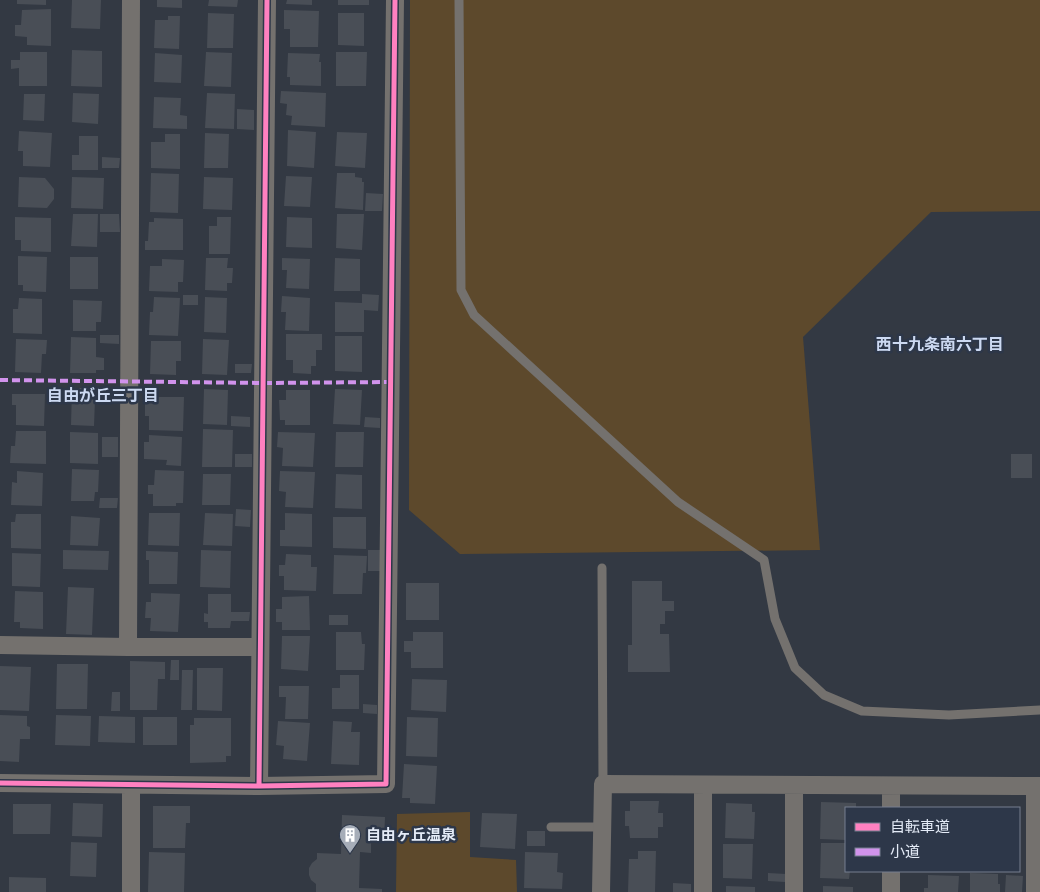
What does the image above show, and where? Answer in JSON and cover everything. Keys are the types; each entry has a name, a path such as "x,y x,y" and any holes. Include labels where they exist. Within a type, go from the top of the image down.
{"street":[{"path":"128,648 130,0"},
{"path":"259,786 267,0"},
{"path":"0,783 259,786 386,784 395,0"},
{"path":"0,645 128,648 260,647"},
{"path":"601,892 603,784 1038,786 1035,892"},
{"path":"131,785 131,892"},
{"path":"703,785 703,892"},
{"path":"794,785 794,892"},
{"path":"891,786 891,807"},
{"path":"891,872 891,892"}],"lane":[{"path":"459,0 461,290 474,315 678,502 764,560 775,619 795,668 824,695 862,711 949,715 1040,710"},
{"path":"602,568 603,784"},
{"path":"551,827 602,827"}],"shaded area":[{"path":"410,0 1040,0 1040,211 931,212 803,337 820,550 460,554 409,510"},
{"path":"470,812 470,857 516,860 517,892 396,892 397,814"}],"building":[{"path":"17,0 46,0 46,5 17,4"},
{"path":"72,0 101,0 100,29 71,28"},
{"path":"157,0 182,0 182,8 157,7"},
{"path":"209,0 238,0 237,7 208,6"},
{"path":"287,0 312,0 312,5 286,4"},
{"path":"338,0 369,0 369,5 338,5"},
{"path":"51,9 51,46 27,45 27,37 15,36 15,25 21,25 22,10"},
{"path":"284,10 319,11 318,47 290,47 290,29 284,29"},
{"path":"208,13 234,14 233,48 207,48"},
{"path":"338,13 364,13 364,46 338,45"},
{"path":"168,16 180,16 179,49 154,48 155,20 168,20"},
{"path":"72,50 102,51 102,87 71,86"},
{"path":"20,52 47,52 47,86 19,86 19,68 11,69 11,60 20,60"},
{"path":"206,52 232,53 231,87 204,86"},
{"path":"336,52 367,52 366,86 336,86"},
{"path":"155,53 182,55 181,83 154,82"},
{"path":"288,53 320,54 321,86 290,85 290,77 287,77"},
{"path":"281,91 326,93 325,127 291,125 292,116 286,115 287,104 280,103"},
{"path":"73,93 99,94 98,124 72,122"},
{"path":"207,93 235,94 234,129 205,128"},
{"path":"24,94 45,94 44,121 23,120"},
{"path":"154,97 181,98 180,115 187,116 187,129 153,128"},
{"path":"237,109 254,110 254,130 237,129"},
{"path":"288,130 316,132 314,168 287,166"},
{"path":"19,131 52,133 50,167 23,166 23,151 18,151"},
{"path":"337,132 367,133 365,168 335,166"},
{"path":"205,133 229,134 228,168 204,168"},
{"path":"165,134 180,134 180,169 151,168 151,142 165,142"},
{"path":"79,136 98,136 98,170 72,170 72,155 79,155"},
{"path":"102,157 120,158 119,168 102,168"},
{"path":"151,173 179,174 178,213 150,212"},
{"path":"337,173 355,173 355,177 362,178 362,182 364,182 363,210 335,208"},
{"path":"286,176 312,177 310,207 284,206"},
{"path":"19,177 45,178 54,189 54,199 47,208 18,207"},
{"path":"72,177 104,178 103,209 71,208"},
{"path":"204,177 233,178 232,210 203,209"},
{"path":"366,193 383,194 382,211 365,211"},
{"path":"73,214 98,214 97,247 71,246"},
{"path":"100,214 119,214 120,232 100,232"},
{"path":"337,214 364,214 362,250 336,248"},
{"path":"15,217 51,218 51,252 21,251 21,240 15,240"},
{"path":"217,217 231,217 230,254 209,254 209,226 217,226"},
{"path":"287,217 312,218 312,248 286,247"},
{"path":"154,218 183,219 183,250 145,250 145,241 148,241 149,222 154,222"},
{"path":"18,256 47,257 46,292 23,291 23,285 18,285"},
{"path":"70,257 98,257 98,289 70,289"},
{"path":"206,258 228,258 227,268 233,268 232,283 227,283 227,291 205,290"},
{"path":"282,258 310,259 309,289 286,288 287,270 282,270"},
{"path":"335,258 360,259 360,291 334,291"},
{"path":"162,259 184,260 183,282 178,282 178,292 149,291 150,266 162,266"},
{"path":"362,294 379,295 378,311 364,310 364,332 335,332 335,302 362,303"},
{"path":"183,295 198,295 198,305 183,305"},
{"path":"282,296 310,298 309,331 285,330 286,312 281,312"},
{"path":"154,297 180,298 178,336 149,335 150,312 153,312"},
{"path":"205,297 227,298 226,333 204,332"},
{"path":"19,298 42,299 42,334 13,333 13,309 18,309"},
{"path":"73,300 102,301 101,322 96,322 96,331 73,331"},
{"path":"286,334 322,334 322,350 316,350 316,366 311,366 311,374 293,373 293,360 286,360"},
{"path":"100,335 119,335 119,344 100,343"},
{"path":"335,336 362,336 362,372 335,371"},
{"path":"71,337 96,338 96,357 104,358 104,370 96,370 96,373 70,373"},
{"path":"16,339 47,340 46,354 42,354 41,373 15,372"},
{"path":"203,339 229,340 227,375 202,374"},
{"path":"151,341 181,341 181,361 176,361 176,375 150,374"},
{"path":"235,364 252,364 251,373 235,373"},
{"path":"72,388 88,388 88,399 95,399 94,426 71,425"},
{"path":"204,389 228,390 227,425 203,424"},
{"path":"335,389 362,390 360,425 333,424"},
{"path":"286,390 310,390 310,425 285,425 285,420 280,420 279,400 286,400"},
{"path":"12,394 45,394 44,426 16,425 16,405 12,405"},
{"path":"145,397 184,397 183,431 149,430 149,416 145,416"},
{"path":"231,416 250,417 250,427 231,426"},
{"path":"365,417 380,418 380,428 364,427"},
{"path":"203,429 233,430 232,467 202,467"},
{"path":"16,431 46,431 46,464 10,463 11,446 15,446"},
{"path":"70,432 98,433 98,464 70,463"},
{"path":"278,432 315,433 313,467 282,466 283,448 277,447"},
{"path":"336,432 364,432 363,467 335,467"},
{"path":"149,435 182,437 181,466 166,465 167,460 144,459 144,442 149,442"},
{"path":"102,437 118,437 118,457 102,457"},
{"path":"235,454 252,454 252,467 235,467"},
{"path":"1011,454 1032,454 1032,478 1011,478"},
{"path":"72,469 99,470 98,492 95,492 94,501 71,501"},
{"path":"155,470 184,471 183,503 176,503 176,506 153,506 153,494 148,494 148,485 154,485"},
{"path":"17,471 43,473 42,506 11,505 12,482 17,483"},
{"path":"280,471 315,472 313,508 285,507 286,492 279,491"},
{"path":"203,474 231,474 230,505 202,505"},
{"path":"336,474 362,475 362,509 335,508"},
{"path":"100,498 118,498 117,508 99,508"},
{"path":"236,509 251,510 250,527 235,526"},
{"path":"149,513 180,513 179,546 148,545"},
{"path":"205,513 233,514 232,546 203,545"},
{"path":"285,513 312,514 312,547 280,546 280,530 285,530"},
{"path":"16,514 41,514 41,549 11,548 11,522 15,522"},
{"path":"71,516 100,518 98,546 70,545"},
{"path":"333,517 366,517 366,549 333,548"},
{"path":"63,550 109,551 108,570 63,569"},
{"path":"201,550 231,551 230,588 200,587"},
{"path":"368,550 380,550 380,571 368,571"},
{"path":"146,551 178,552 177,584 149,584 149,560 146,560"},
{"path":"12,553 41,554 40,587 12,586"},
{"path":"286,554 311,555 311,567 317,567 316,591 284,590 284,576 279,576 279,565 285,565"},
{"path":"334,555 367,556 366,573 363,573 362,594 333,594"},
{"path":"632,581 662,581 662,601 674,601 674,611 665,611 665,624 660,624 660,634 669,634 670,672 628,672 628,645 632,645"},
{"path":"406,583 439,583 439,620 406,620"},
{"path":"68,587 94,588 92,635 66,634"},
{"path":"15,591 43,592 43,629 20,628 20,622 14,622"},
{"path":"151,593 180,594 178,632 150,631 151,618 145,618 146,602 151,602"},
{"path":"208,594 231,594 231,612 250,612 249,621 231,621 230,628 208,628 208,622 204,622 204,613 208,614"},
{"path":"309,596 310,630 282,630 282,622 276,622 276,609 282,609 282,597"},
{"path":"329,615 348,615 348,625 329,625"},
{"path":"336,632 361,632 362,644 365,644 364,670 336,670"},
{"path":"413,632 443,632 443,668 411,668 411,652 404,652 404,641 413,641"},
{"path":"282,636 310,636 308,671 281,669"},
{"path":"171,660 179,660 179,680 170,680"},
{"path":"130,661 165,662 165,679 158,679 157,710 130,710"},
{"path":"57,664 88,664 87,709 56,709"},
{"path":"0,666 31,667 29,711 0,710"},
{"path":"197,668 223,668 222,711 197,710"},
{"path":"182,670 193,670 192,710 181,710"},
{"path":"340,675 359,675 359,709 332,709 332,688 340,688"},
{"path":"412,679 447,680 446,712 411,710"},
{"path":"279,686 309,686 308,719 285,719 286,697 279,697"},
{"path":"112,692 120,692 120,711 111,711"},
{"path":"363,704 377,705 377,714 363,713"},
{"path":"0,715 27,716 27,726 30,727 30,739 20,739 19,762 0,761"},
{"path":"56,715 91,716 90,746 55,745"},
{"path":"99,716 135,717 135,743 98,742"},
{"path":"143,717 177,717 177,745 143,745"},
{"path":"407,717 438,718 437,757 406,756"},
{"path":"194,718 231,718 231,756 226,756 226,762 190,763 190,725 194,725"},
{"path":"278,721 310,723 307,761 283,759 284,746 276,745"},
{"path":"333,721 352,722 351,732 360,732 359,765 331,764"},
{"path":"404,764 437,766 435,804 410,803 410,798 402,798"},
{"path":"630,801 659,801 658,813 663,813 663,827 658,827 658,838 630,838 629,826 625,826 625,811 630,811"},
{"path":"821,802 856,803 856,807 845,807 845,840 820,839"},
{"path":"73,803 103,804 102,837 72,836"},
{"path":"726,803 752,804 752,812 755,812 754,839 725,838"},
{"path":"13,804 51,804 50,834 13,834"},
{"path":"153,806 190,806 190,823 186,823 185,848 153,848"},
{"path":"482,813 517,814 515,849 480,847"},
{"name":"自由ヶ丘温泉","path":"342,815 385,817 384,841 371,841 371,853 360,852 359,888 382,889 382,892 316,892 316,884 311,880 309,868 317,859 317,853 341,854"},
{"path":"527,831 545,831 545,846 527,846"},
{"path":"71,842 97,843 96,877 70,876"},
{"path":"821,843 845,843 845,872 850,872 849,879 820,878"},
{"path":"723,844 753,844 752,879 723,878"},
{"path":"638,851 656,851 655,892 628,892 629,859 638,859"},
{"path":"149,852 185,853 184,892 148,892"},
{"path":"525,852 558,853 557,872 563,873 562,889 524,888"},
{"path":"768,873 786,874 785,882 768,881"},
{"path":"970,873 998,874 1000,892 970,892"},
{"path":"928,875 959,876 958,892 924,892 924,888 928,888"},
{"path":"1006,875 1023,876 1022,892 1005,892"},
{"path":"9,877 46,878 46,892 9,892"},
{"path":"673,883 691,884 691,892 673,892"},
{"path":"726,886 755,887 755,892 726,892"},
{"path":"823,886 853,887 853,892 823,892"}],"marked path":[{"path":"0,380 263,383 391,382"}],"cycle path":[{"path":"259,786 267,0"},
{"path":"0,783 259,786 386,784 395,0"}],"place":[{"name":"自由ヶ丘温泉","path":"350,854"}],"district":[{"name":"西十九条南六丁目","path":"940,345"},
{"name":"自由が丘三丁目","path":"103,396"}]}
